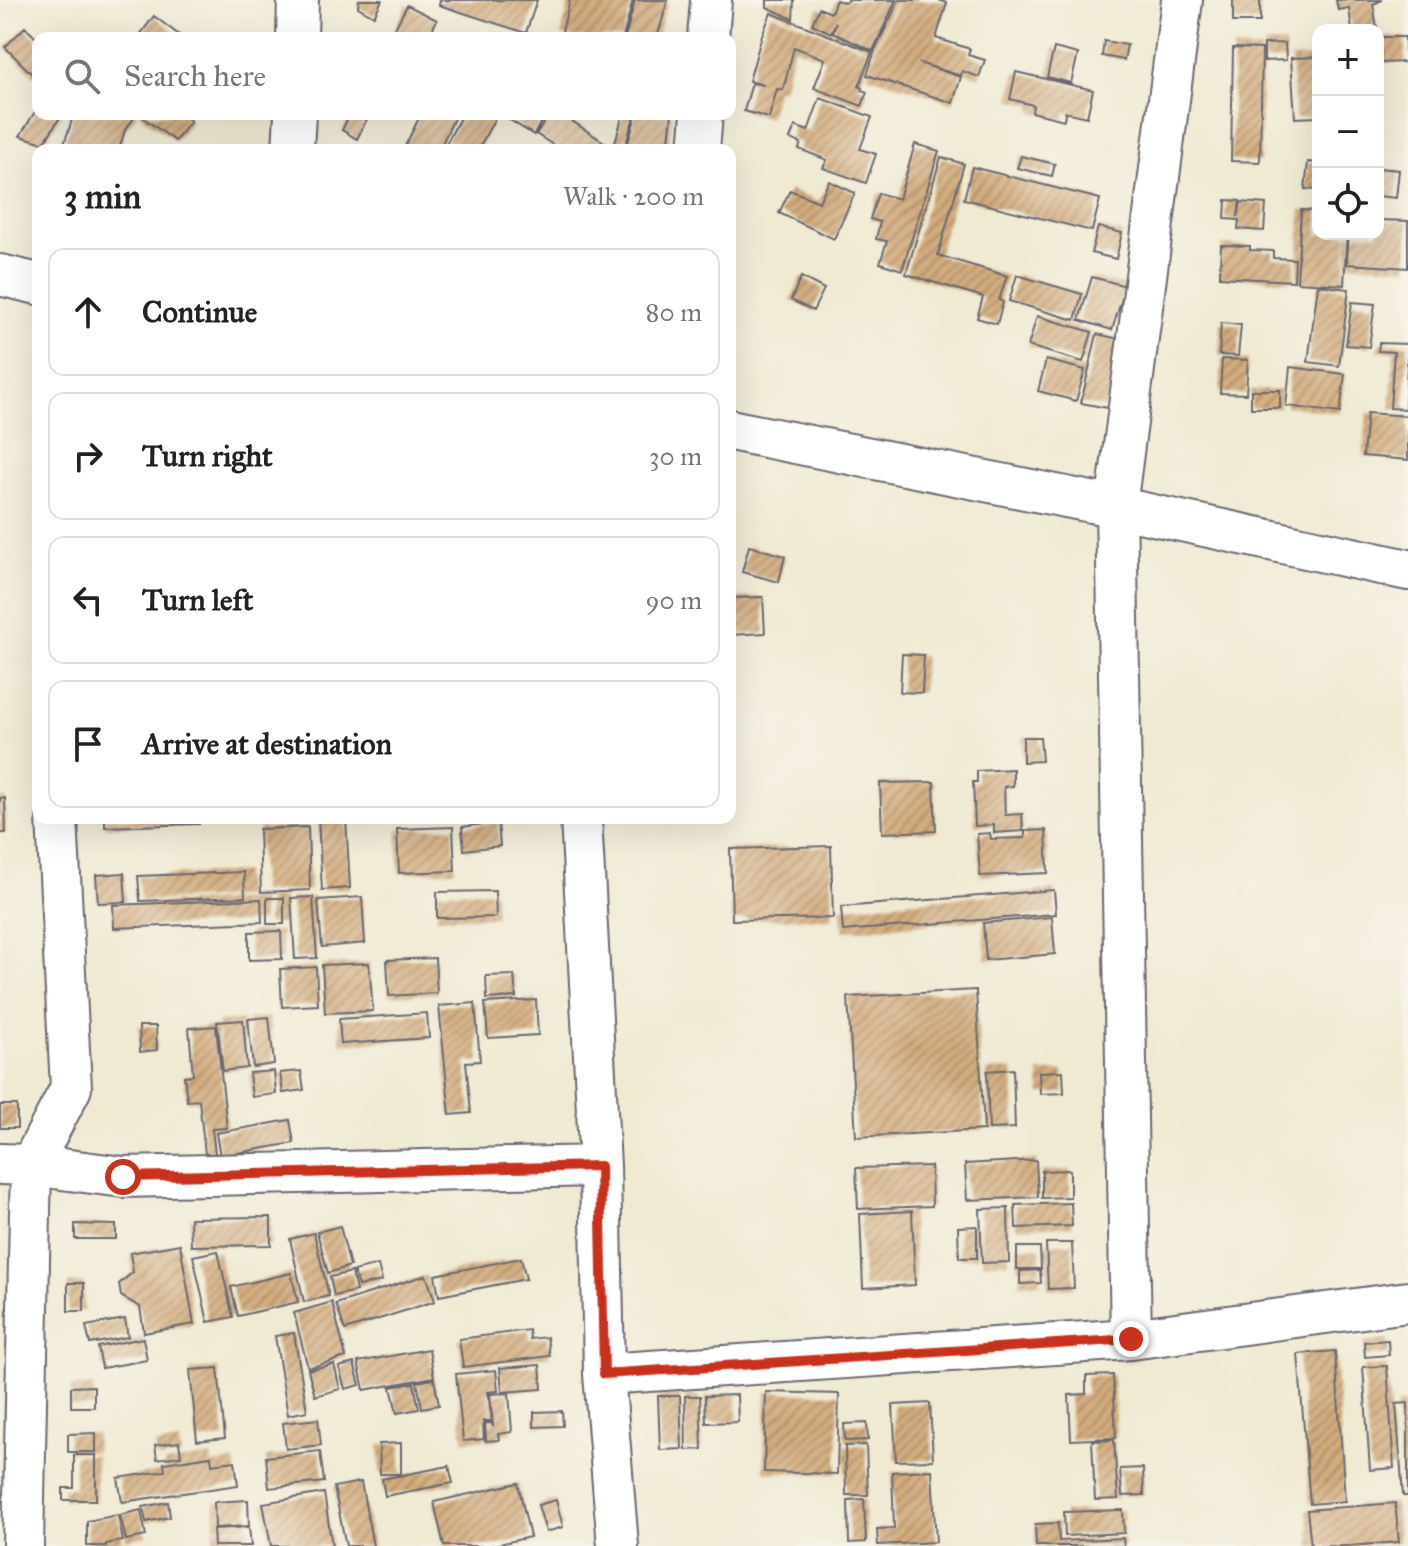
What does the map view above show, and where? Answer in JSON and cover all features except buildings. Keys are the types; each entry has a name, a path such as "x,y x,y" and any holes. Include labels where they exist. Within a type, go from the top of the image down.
{"street":[{"path":"297,32 298,0"},
{"path":"708,32 711,0"},
{"path":"1131,1339 1116,507 1182,0"},
{"path":"293,144 295,120"},
{"path":"700,144 702,120"},
{"path":"0,275 32,283"},
{"path":"736,431 1116,507 1408,570"},
{"path":"23,1546 16,1164 71,1088 57,824"},
{"path":"581,824 600,1166 604,1374 618,1546"},
{"path":"16,1164 123,1177 600,1166"},
{"path":"604,1374 1131,1339 1408,1302"}],"route":[{"path":"123,1177 600,1166 604,1374 1131,1339"}]}
